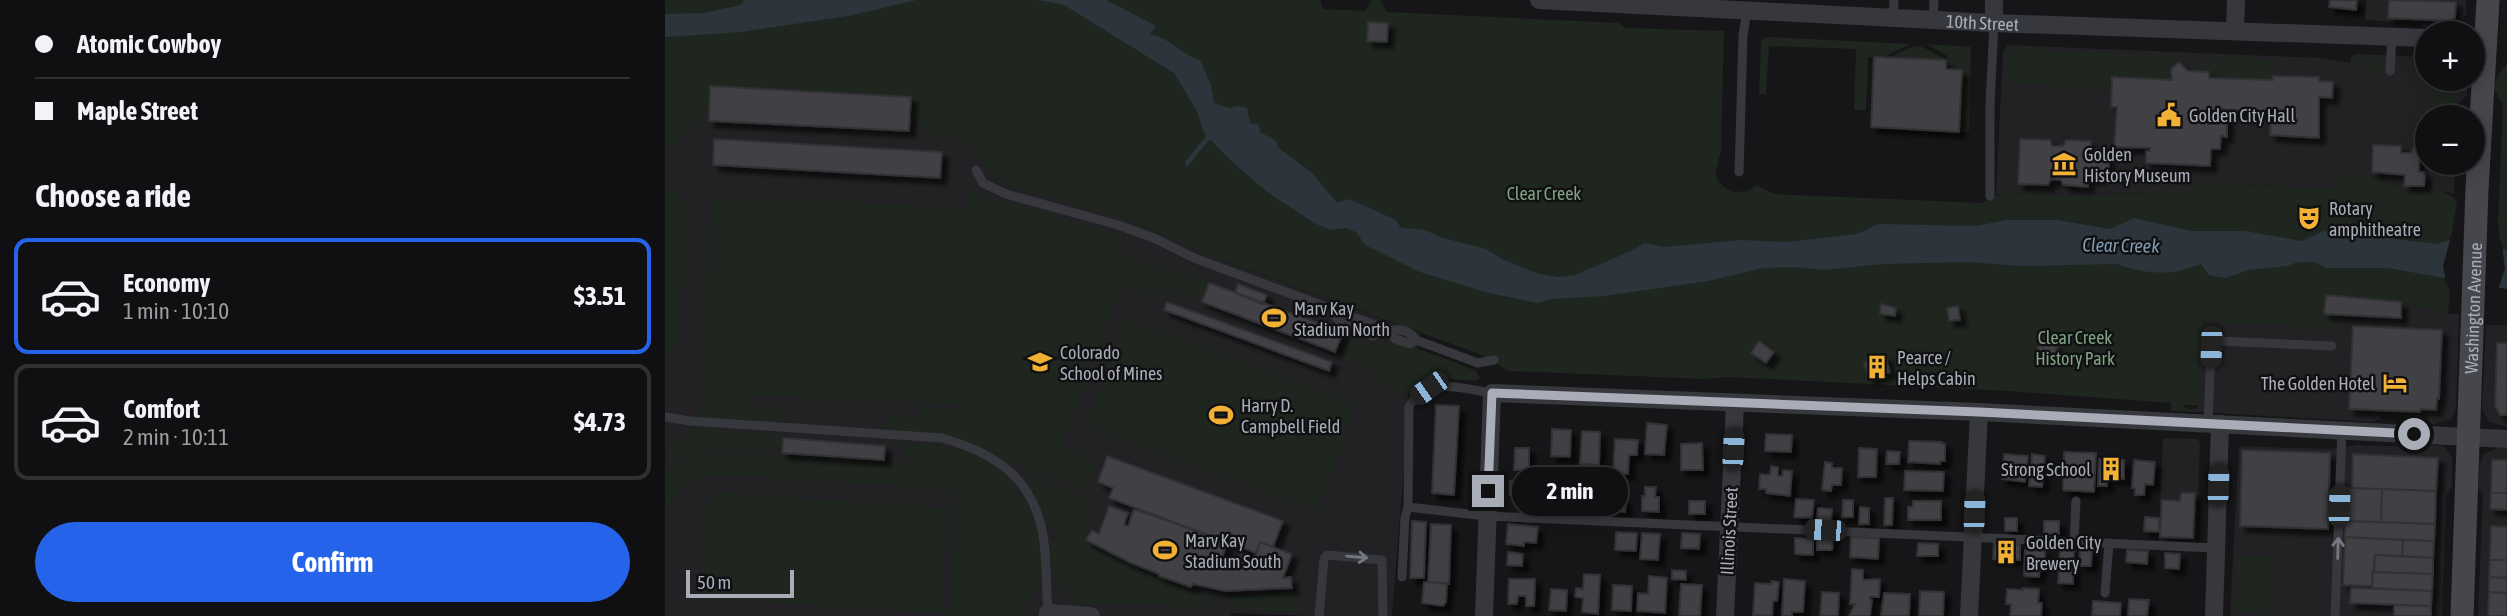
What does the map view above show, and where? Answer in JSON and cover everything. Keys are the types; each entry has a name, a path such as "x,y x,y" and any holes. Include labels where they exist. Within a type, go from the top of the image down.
{"street":[{"name":"10th Street","path":"1539,0 1893,9 1933,20 2415,37"},
{"path":"1994,0 1994,23"},
{"path":"2235,31 2236,0"},
{"name":"Washington Avenue","path":"2462,616 2476,221 2489,42 2488,0"},
{"path":"1484,616 1492,393 1979,412 2507,439"},
{"name":"Illinois Street","path":"1725,616 1735,404"},
{"path":"1969,616 1979,412"},
{"path":"2214,424 2214,616"},
{"path":"1048,613 1091,616"}],"lane":[{"path":"1933,20 1934,0"},
{"path":"1739,172 1743,35 1748,5"},
{"path":"1990,196 1990,104 1994,23"},
{"path":"2390,71 2392,36"},
{"path":"976,170 983,183 1006,194 1118,225 1156,239 1194,258 1388,330 1395,339 1410,344 1416,340 1478,363 1494,360"},
{"path":"2214,424 2211,347 2218,341 2332,346"},
{"path":"1402,577 1405,517 1408,507 1409,407 1415,398 1429,388 1450,387 1492,393"},
{"path":"665,417 942,438 969,446 992,457 1024,487 1038,514 1044,539 1048,613"},
{"path":"2335,616 2342,430"},
{"path":"2074,542 2076,502"},
{"path":"1408,507 1486,516 2216,548"},
{"path":"2105,593 2109,543"},
{"path":"1318,616 1324,559 1327,555 1382,560 1383,616"}],"shaded area":[{"path":"2366,0 2466,0 2466,15 2462,21 2415,23 2365,20"},
{"path":"2007,45 2320,58 2350,63 2351,57 2356,54 2415,57 2415,91 2467,91 2467,95 2457,105 2415,105 2415,175 2455,175 2454,194 2424,186 2407,192 2371,176 2338,189 2197,182 2196,194 2050,195 2005,191 1996,195 2003,52"},
{"name":"Colorado School of Mines","path":"665,75 948,117 1028,190 1125,218 1204,253 1420,333 1410,391 1392,616 1231,613 1231,616 665,616"},
{"path":"2326,295 2401,302 2448,314 2459,314 2456,408 2451,419 2435,424 2408,422 2403,417 2382,416 2374,422 2197,412 2202,315"},
{"path":"2486,325 2507,325 2507,427 2489,422 2482,409"},
{"path":"2163,438 2197,439 2200,443 2196,552 2158,550"},
{"path":"2423,444 2444,446 2452,457 2452,487 2446,495 2442,616 2230,616 2239,446 2329,449 2356,445 2416,447"},
{"path":"2499,447 2507,448 2507,616 2478,616 2483,494 2478,488 2480,464 2484,454"}],"green space":[{"name":"Clear Creek","path":"665,0 1320,0 1323,9 1365,11 1372,0 1380,0 1387,12 1619,23 1625,28 1724,31 1721,150 1716,171 1717,179 1724,187 1734,192 1747,191 1757,185 1774,194 1982,203 2005,191 2050,195 2195,194 2196,182 2337,189 2342,172 2371,176 2406,192 2410,185 2436,189 2453,197 2457,202 2451,237 2447,243 2444,279 2450,291 2448,314 2401,302 2326,295 2324,314 2336,315 2335,327 2219,323 2203,320 2198,405 2181,405 2198,409 2197,412 2171,411 2171,403 2008,391 1728,377 1705,379 1509,371 1482,355 1204,253 1125,218 1014,188 991,174 978,154 966,143 948,136 921,134 920,122 706,109 705,121 687,132 679,151 665,143"},
{"path":"1764,38 1911,44 1883,57 1868,57 1866,110 1854,110 1856,49 1769,46 1766,94 1759,94 1761,41"},
{"path":"1927,44 1971,47 1969,132 1959,132 1962,70 1946,69 1946,60 1889,58 1919,46 1947,60 1947,56"},
{"path":"2011,49 2108,53 2111,55 2108,88 2005,84 2006,52"},
{"path":"2114,55 2174,55 2176,64 2171,69 2172,80 2112,77"},
{"path":"2214,57 2266,59 2273,62 2273,80 2209,78 2197,72 2197,64 2209,64"},
{"path":"2358,58 2380,59 2380,74 2368,74 2364,167 2364,65 2352,64"},
{"path":"2507,64 2507,252 2501,242 2498,222 2503,104 2496,93 2495,83"},
{"path":"2432,91 2455,91 2454,105 2431,105"},
{"path":"665,184 691,208 676,352 665,353"},
{"path":"973,190 1051,215 1050,218 1054,222 1063,222 1064,219 1123,235 1117,251 1153,267 1165,267 1154,297 1121,286 1063,445 1097,462 1086,490 1028,469 1020,459 1010,466 968,442 939,436 891,432 885,427 886,415 921,417 922,407 965,409 965,405 708,393 717,226 709,225 713,198 745,200 746,197 965,208 968,193"},
{"path":"709,230 715,230 707,394 751,397 751,407 787,409 784,424 698,419"},
{"path":"1169,269 1207,282 1201,301 1168,290 1166,294 1160,292"},
{"name":"Harry D. Campbell Field","path":"1125,319 1357,404 1318,511 1086,426"},
{"path":"1344,335 1375,346 1377,342 1388,343 1427,352 1476,371 1480,378 1476,381 1436,378 1408,394 1375,380 1370,369 1336,357"},
{"path":"689,428 782,435 782,447 773,447 772,451 732,449 706,452 668,465 666,443 689,440"},
{"path":"901,443 955,449 971,454 1000,472 1023,497 1037,528 1041,545 1041,583 1027,600 1022,616 1010,616 1009,613 1020,589 1024,559 1021,559 1014,593 1001,616 948,616 955,493 942,489 715,474 698,479 685,487 665,514 665,472 695,457 727,453 915,465 900,448"},
{"path":"1024,474 1091,500 1082,528 1091,532 1086,540 1159,576 1189,587 1189,591 1212,594 1210,608 1079,603 1056,584 1055,576 1052,575 1051,541 1059,540 1056,527 1048,528 1035,495 1021,477"},
{"path":"709,492 947,508 941,613 703,598"},
{"path":"2237,555 2270,557 2268,615 2234,611"},
{"path":"1297,591 1296,612 1226,609 1228,594"}],"water":[{"path":"744,0 917,0 848,16 741,32 665,37 665,14 704,13 741,5"},
{"name":"Clear Creek","path":"1038,0 1106,0 1156,26 1150,34 1165,39 1200,60 1211,85 1214,103 1229,108 1247,108 1250,123 1259,125 1260,132 1276,141 1279,148 1312,173 1337,203 1349,199 1396,220 1401,228 1425,230 1440,237 1486,249 1502,259 1539,274 1559,277 1575,275 1645,243 1663,247 1741,240 1787,242 1857,234 1879,224 1976,226 2007,220 2057,220 2110,229 2134,218 2191,231 2245,231 2302,241 2323,231 2438,244 2449,240 2505,249 2507,289 2388,268 2326,268 2315,262 2249,270 2225,278 2209,275 2201,264 2164,273 2117,264 2019,266 1968,262 1882,264 1825,270 1763,268 1708,281 1604,296 1551,299 1538,303 1489,293 1420,272 1365,245 1357,233 1347,228 1331,230 1314,223 1266,191 1204,133 1197,111 1174,73 1064,5"}],"pier":[{"path":"2451,237 2502,245 2505,269 2497,292 2446,282 2443,266"}],"building":[{"path":"2330,0 2357,0 2356,10 2329,7"},
{"path":"2389,0 2456,2 2455,17 2452,21 2388,18"},
{"path":"1368,22 1388,23 1387,42 1367,41"},
{"path":"1874,57 1946,60 1946,69 1962,70 1959,132 1871,127"},
{"name":"Golden City Hall","path":"2179,62 2188,71 2209,72 2209,78 2273,80 2273,76 2319,77 2319,81 2333,82 2332,98 2319,97 2319,138 2270,135 2271,113 2222,109 2222,116 2227,116 2227,137 2221,136 2220,149 2211,149 2210,166 2146,163 2146,151 2150,151 2150,148 2114,147 2117,107 2111,107 2112,77 2172,80 2171,69"},
{"path":"710,86 911,97 909,131 709,121"},
{"path":"714,139 942,152 940,178 713,165"},
{"name":"Golden History Museum","path":"2020,139 2050,140 2052,146 2063,146 2066,140 2091,141 2091,149 2098,149 2109,160 2109,168 2099,178 2088,178 2088,187 2063,185 2061,180 2051,179 2048,185 2018,184"},
{"path":"2373,145 2401,146 2401,153 2411,153 2415,145 2415,175 2425,175 2424,186 2404,186 2405,175 2372,172"},
{"name":"Marv Kay Stadium North","path":"1209,283 1343,332 1335,352 1202,302"},
{"path":"1238,284 1267,295 1263,304 1235,293"},
{"path":"2326,295 2401,302 2401,318 2324,314"},
{"path":"1167,302 1332,362 1329,371 1164,310"},
{"path":"1881,304 1896,308 1895,316 1880,314"},
{"path":"1958,306 1960,320 1949,321 1947,308"},
{"name":"The Golden Hotel","path":"2353,326 2442,330 2439,399 2436,410 2420,409 2420,412 2349,409"},
{"path":"2044,338 2058,347 2056,349 2061,353 2057,358 2052,355 2051,358 2037,349"},
{"path":"1759,341 1774,352 1766,363 1751,353"},
{"path":"2497,343 2507,343 2507,415 2500,415 2495,406"},
{"name":"Pearce / Helps Cabin","path":"1885,355 1890,372 1869,379 1864,363"},
{"path":"1436,405 1459,406 1454,495 1432,493"},
{"path":"1647,423 1667,425 1664,455 1645,454"},
{"path":"1552,429 1571,430 1570,457 1551,456"},
{"path":"1582,431 1600,432 1599,465 1580,464"},
{"path":"1766,434 1792,435 1791,452 1765,451"},
{"path":"783,438 885,446 884,460 782,453"},
{"path":"1615,439 1638,440 1637,455 1629,455 1628,474 1613,473"},
{"path":"1909,441 1942,442 1945,444 1945,461 1940,461 1940,464 1908,462"},
{"path":"1702,443 1703,470 1681,470 1681,444"},
{"path":"1515,448 1529,448 1529,470 1514,470"},
{"path":"1859,448 1877,449 1876,477 1858,477"},
{"path":"2242,450 2330,453 2328,529 2240,526"},
{"path":"1887,451 1900,452 1899,464 1886,464"},
{"path":"2064,452 2096,453 2094,492 2063,490"},
{"path":"2004,454 2028,456 2025,482 2002,479"},
{"path":"2032,454 2045,456 2042,487 2029,486"},
{"path":"2353,454 2438,458 2436,491 2352,488"},
{"path":"1107,456 1283,521 1273,547 1260,542 1256,553 1109,498 1113,488 1098,482"},
{"name":"Strong School","path":"2099,459 2124,460 2124,479 2107,478 2107,486 2098,486"},
{"path":"2134,460 2155,462 2153,485 2145,484 2144,495 2135,495 2135,488 2132,488"},
{"path":"2492,460 2507,460 2507,493 2491,493"},
{"path":"1825,462 1832,463 1832,468 1842,468 1841,485 1832,485 1831,491 1822,490"},
{"path":"1771,466 1778,467 1778,476 1782,476 1783,470 1792,471 1790,496 1766,493 1766,489 1759,489 1760,474 1770,475"},
{"path":"1905,471 1944,472 1943,491 1904,490"},
{"path":"1510,481 1524,482 1523,496 1510,495"},
{"path":"1645,487 1656,487 1655,497 1659,497 1659,512 1642,511"},
{"path":"2347,488 2382,489 2381,522 2345,521"},
{"path":"2382,489 2436,491 2435,524 2381,522"},
{"path":"1583,491 1593,491 1593,510 1582,510"},
{"path":"1542,492 1555,493 1555,508 1541,507"},
{"path":"2181,493 2195,493 2193,538 2160,537 2162,500 2180,501"},
{"path":"2491,493 2507,493 2507,510 2490,509"},
{"path":"1608,497 1626,499 1625,512 1607,510"},
{"path":"1885,498 1893,498 1892,525 1884,525"},
{"path":"1796,499 1814,500 1812,518 1794,517"},
{"path":"1843,500 1853,500 1853,517 1842,517"},
{"path":"1689,501 1705,501 1705,514 1689,514"},
{"path":"1913,501 1941,501 1941,520 1908,520 1908,507 1913,507"},
{"name":"Marv Kay Stadium South","path":"1109,506 1128,513 1124,525 1128,526 1134,509 1227,542 1222,559 1236,565 1241,554 1254,560 1260,542 1292,554 1283,578 1291,577 1292,588 1225,591 1193,584 1191,587 1159,576 1086,540 1092,530 1099,534"},
{"path":"1860,507 1869,508 1869,524 1859,524"},
{"path":"1818,508 1832,509 1831,523 1817,522"},
{"path":"2145,517 2159,518 2159,532 2144,531"},
{"path":"2005,518 2017,518 2017,531 2005,531"},
{"path":"1412,521 1426,522 1424,578 1410,578"},
{"path":"2044,521 2059,521 2059,534 2044,534"},
{"path":"2345,521 2435,524 2434,541 2345,537"},
{"path":"1431,524 1451,525 1449,584 1428,582"},
{"path":"1508,524 1538,527 1536,543 1524,542 1524,546 1506,544"},
{"path":"2491,526 2507,527 2507,560 2490,560"},
{"path":"1616,532 1637,533 1636,551 1615,550"},
{"path":"1642,533 1660,534 1658,560 1640,559"},
{"path":"1682,533 1700,534 1699,549 1681,548"},
{"path":"1817,535 1833,535 1832,550 1817,550"},
{"path":"1851,537 1879,538 1878,559 1850,557"},
{"path":"2345,537 2403,540 2402,556 2375,555 2372,586 2343,585"},
{"path":"1795,538 1813,539 1813,555 1795,554"},
{"path":"2403,540 2434,541 2433,558 2402,556"},
{"path":"1918,543 1938,544 1938,556 1917,556"},
{"name":"Golden City Brewery","path":"1994,543 2020,544 2020,560 1993,559"},
{"path":"2080,548 2092,549 2091,566 2079,566"},
{"path":"2025,550 2045,551 2045,564 2040,564 2039,577 2024,576"},
{"path":"2060,550 2074,551 2073,584 2058,583"},
{"path":"2127,550 2148,551 2147,564 2126,562"},
{"path":"1508,552 1523,554 1522,566 1507,565"},
{"path":"2165,553 2180,554 2179,569 2165,568"},
{"path":"2375,555 2433,558 2433,574 2374,572"},
{"path":"2490,560 2507,560 2507,578 2489,577"},
{"path":"1852,569 1863,570 1863,580 1880,579 1879,597 1870,597 1870,616 1849,616 1855,604 1850,604"},
{"path":"1672,570 1686,571 1686,580 1672,579"},
{"path":"2372,572 2433,574 2432,591 2372,588"},
{"path":"1584,574 1600,575 1598,614 1582,612 1583,598 1575,597 1576,588 1583,589"},
{"path":"1649,576 1667,578 1665,613 1637,611 1638,593 1648,594"},
{"path":"2489,577 2507,578 2507,593 2489,592"},
{"path":"1509,579 1535,579 1534,606 1526,606 1526,596 1518,596 1517,604 1508,604"},
{"path":"1784,579 1805,581 1803,612 1782,616"},
{"path":"1772,581 1779,582 1772,616 1753,615 1755,583 1771,584"},
{"path":"1424,582 1447,583 1446,602 1443,606 1422,603"},
{"path":"1681,584 1702,585 1700,616 1679,616"},
{"path":"1613,585 1632,586 1631,611 1612,610"},
{"path":"2351,588 2432,591 2431,606 2350,603"},
{"path":"1551,589 1567,590 1566,611 1549,610"},
{"path":"2007,589 2039,589 2041,616 2010,616 2011,604 2006,604"},
{"path":"1920,591 1944,592 1943,616 1919,616"},
{"path":"1822,592 1839,593 1838,616 1820,616"},
{"path":"2489,592 2507,593 2507,616 2488,616"},
{"path":"1884,593 1910,594 1909,616 1881,616"},
{"path":"2129,599 2149,600 2147,616 2128,616"},
{"path":"2093,601 2121,603 2120,616 2092,616"},
{"path":"2394,605 2431,606 2431,616 2394,616"}],"waterway":[{"path":"1187,163 1211,134"}],"place":[{"name":"Golden City Hall","path":"2169,115"},
{"name":"Golden History Museum","path":"2064,164"},
{"name":"Rotary amphitheatre","path":"2309,218"},
{"name":"Marv Kay Stadium North","path":"1274,318"},
{"name":"Colorado School of Mines","path":"1040,362"},
{"name":"Pearce / Helps Cabin","path":"1877,367"},
{"name":"The Golden Hotel","path":"2395,383"},
{"name":"Harry D. Campbell Field","path":"1221,415"},
{"name":"Strong School","path":"2111,469"},
{"name":"Marv Kay Stadium South","path":"1165,550"},
{"name":"Golden City Brewery","path":"2006,552"}],"route":[{"path":"1488,491 1492,393 1979,412 2414,434"}],"park label":[{"name":"Clear Creek History Park","path":"2075,347"}]}
